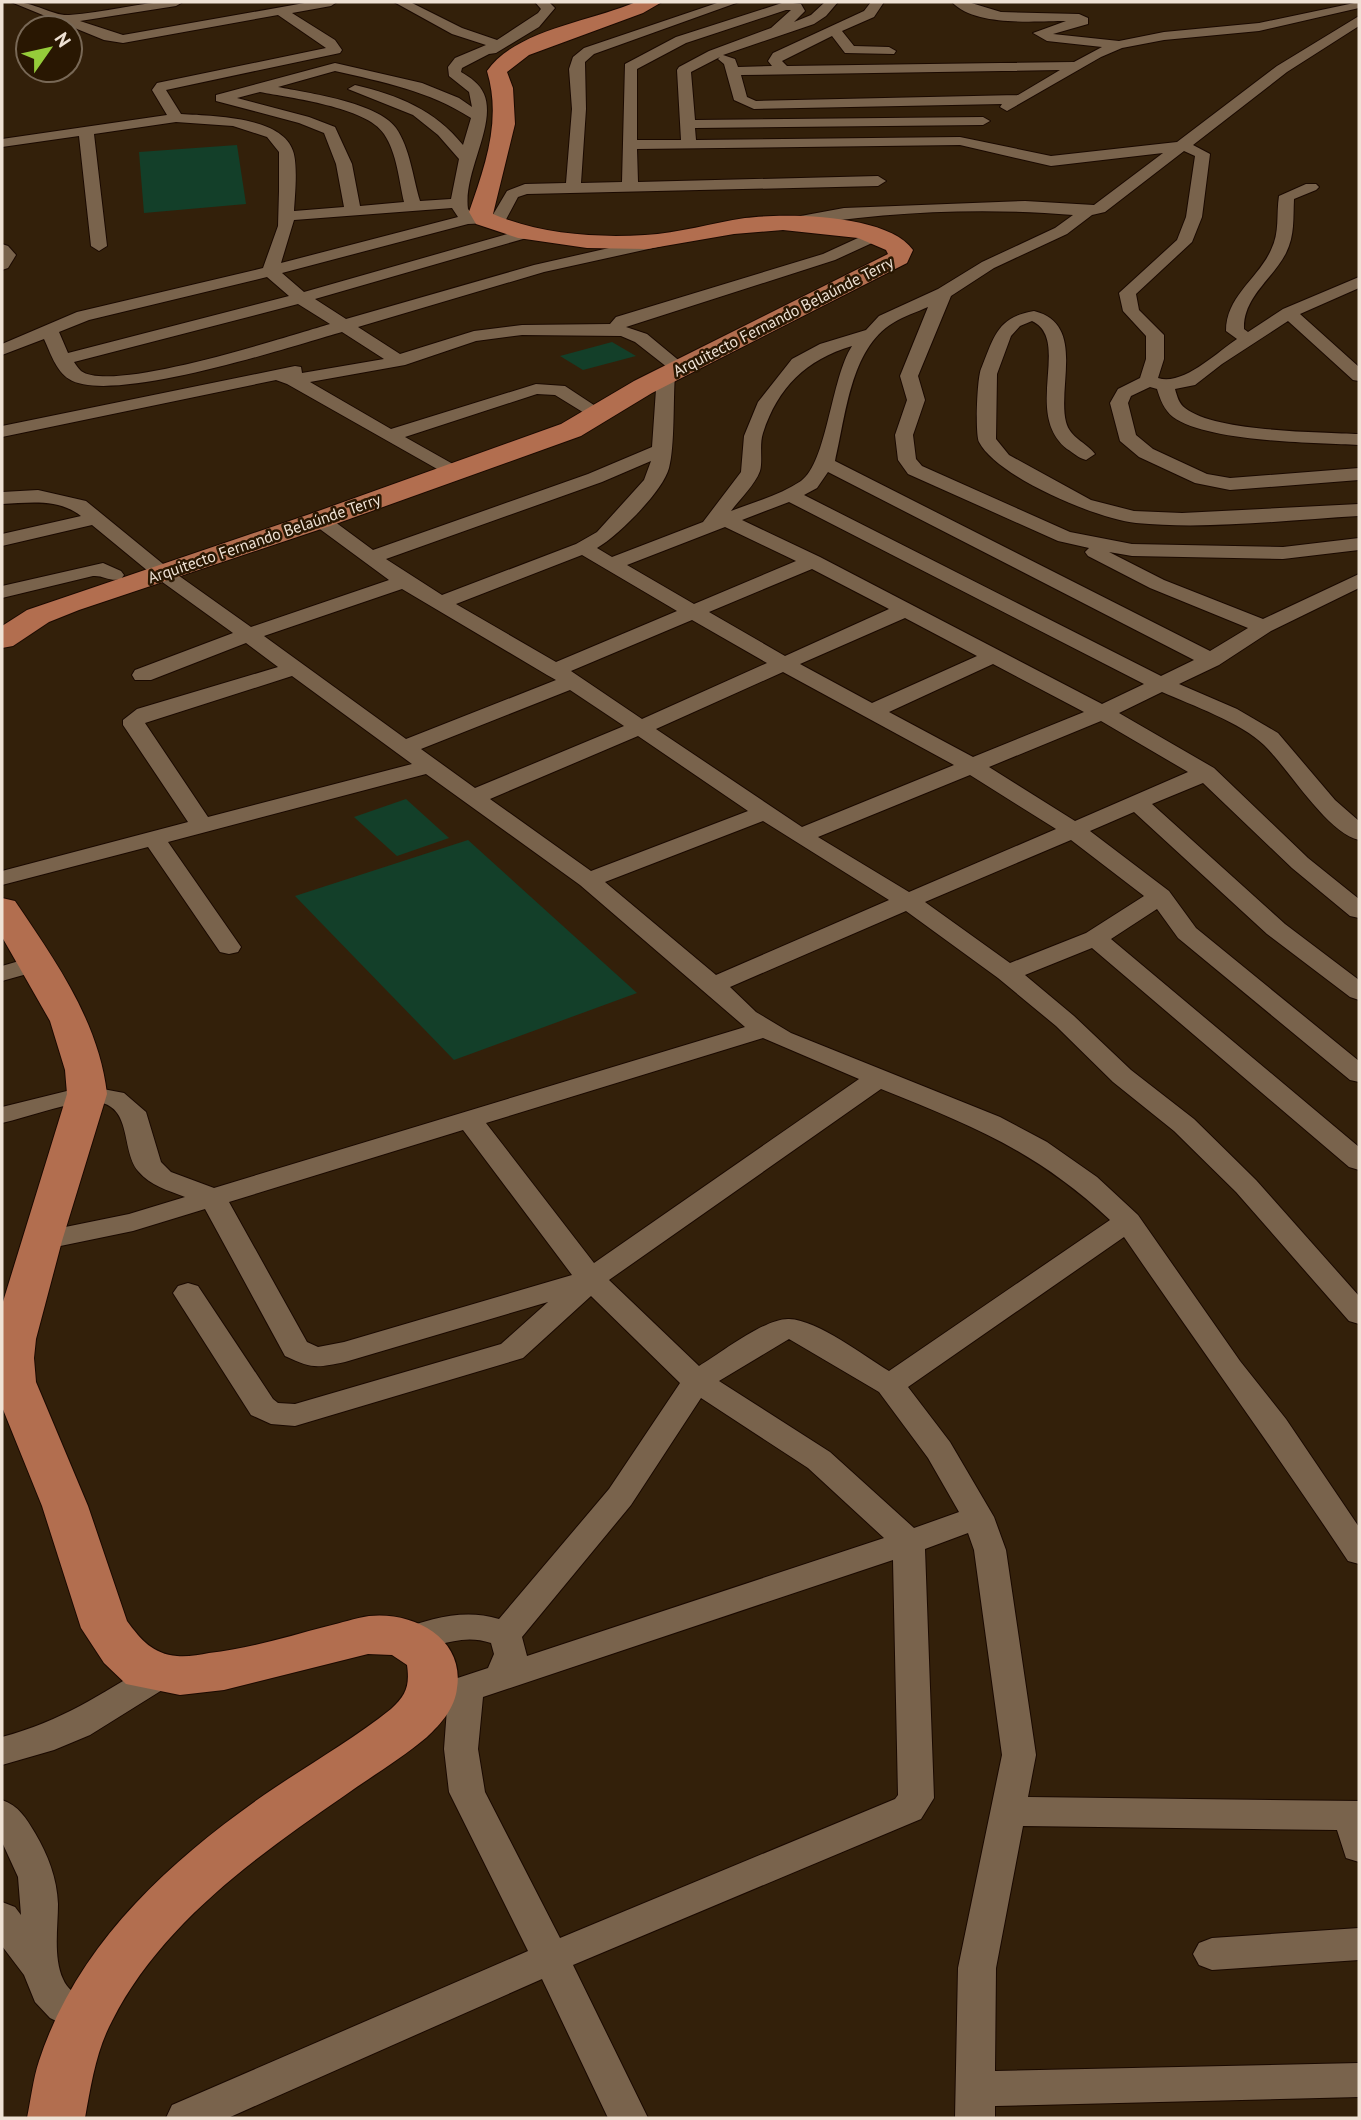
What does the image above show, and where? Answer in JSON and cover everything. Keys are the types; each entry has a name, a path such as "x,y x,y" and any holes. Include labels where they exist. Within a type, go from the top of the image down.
{"main road":[{"path":"482,221 480,212 500,146 503,99 502,82 497,71 501,63 513,55 652,2"},
{"name":"Arquitecto Fernando Belaúnde Terry","path":"2,639 38,616 534,444 600,415 673,372 899,258 901,250 877,235 828,225 746,225 670,239 609,242 531,232 482,221"},
{"path":"2,909 19,969 77,1040 86,1069 88,1094 41,1241 14,1339 12,1358 14,1382 65,1506 105,1628 121,1650 144,1670 163,1673 200,1675 224,1671 368,1635 391,1634 433,1672 410,1722 284,1809 165,1906 128,1946 98,1991 73,2046 56,2118"}],"street":[{"path":"18,2 48,14"},
{"path":"84,17 176,2"},
{"path":"84,28 123,39 331,2"},
{"path":"400,2 457,31 497,44"},
{"path":"573,188 579,109 576,69 578,60 589,51 732,2"},
{"path":"690,145 684,70 714,54 814,19 826,12 831,2"},
{"path":"783,70 775,61 778,56 869,14 877,2"},
{"path":"957,2 976,12 994,16 1079,18 1083,21 1040,33 1047,37 1115,44 1246,29 1359,4"},
{"path":"630,187 630,66 638,60 689,39 786,4 796,8 798,10 776,31"},
{"path":"497,71 485,63 489,52 543,8"},
{"path":"508,21 543,8"},
{"path":"176,118 159,90 162,86 335,50 330,43 280,11"},
{"path":"785,223 844,213 954,208 1051,206 1087,211 1099,209 1282,69 1359,20"},
{"path":"457,31 482,26"},
{"path":"835,31 850,50 897,51"},
{"path":"482,221 461,214 459,203 466,158 480,118 478,94 454,73 460,61 497,44"},
{"path":"960,141 983,121 1115,44"},
{"path":"1047,50 1101,50"},
{"path":"714,54 730,62 741,100 754,105 1022,99"},
{"path":"732,71 1077,66"},
{"path":"336,130 221,99 335,67 417,86 454,100 480,118"},
{"path":"296,76 374,93 410,107 445,131 466,158"},
{"path":"256,87 330,103 375,119 388,128 413,206"},
{"path":"2,143 176,118 235,122 272,134 336,130"},
{"path":"689,124 983,121"},
{"path":"365,129 388,128"},
{"path":"336,130 353,211"},
{"path":"86,131 99,246"},
{"path":"270,271 286,226 286,151 272,134"},
{"path":"630,145 960,141 1051,160 1183,145 1203,154 1194,217 1184,242 1127,293 1131,311 1155,335 1157,384 1171,405 1182,415 1199,422 1231,428 1359,440"},
{"path":"2,350 83,316 114,307 482,221 516,191 878,181"},
{"path":"1249,339 1235,331 1235,318 1282,244 1287,219 1287,195 1311,187"},
{"path":"286,216 459,203"},
{"path":"611,564 789,495 810,484 825,463 848,371 858,348 885,320 944,293 988,265 1061,231 1087,211"},
{"path":"62,360 301,298 531,232"},
{"path":"614,330 622,321 829,257 877,235"},
{"path":"49,330 62,360 76,376 103,381 148,377 223,361 540,268 670,239"},
{"path":"2,249 8,255 2,265"},
{"path":"270,271 301,298 399,361"},
{"path":"1359,282 1289,313 1189,382 1157,384 1124,393 1119,403 1128,437 1146,453 1202,479 1230,484 1359,474"},
{"path":"944,293 934,310 909,376 916,400 904,435 907,460 915,470 1065,537 1157,584 1264,627"},
{"path":"1289,313 1359,376"},
{"path":"1086,454 1064,437 1057,423 1054,386 1059,363 1056,338 1045,321 1034,316 1014,322 1003,335 988,374 987,440 1002,459 1084,504 1134,517 1181,519 1359,510"},
{"path":"2,432 286,378 399,361 464,339 498,332 614,330 641,338 673,372 660,450 660,467 653,482 604,536 583,548 440,603"},
{"path":"718,523 750,472 753,436 767,401 798,363 826,348 872,334"},
{"path":"286,378 375,346"},
{"path":"286,378 453,472"},
{"path":"391,435 542,388 559,390 600,415"},
{"path":"369,558 596,478 660,450"},
{"path":"825,463 1211,660"},
{"path":"789,495 1161,684 1229,714 1270,738 1327,805 1359,833"},
{"path":"2,498 38,496 61,499 79,505 98,518 160,572 250,634 589,880 747,1017 766,1029 782,1039 990,1123 1037,1147 1087,1183 1128,1222 1229,1367 1275,1427 1359,1552"},
{"path":"2,540 98,518"},
{"path":"320,520 404,582 564,675 800,836 909,902 1007,972 1065,1021 1122,1076 1184,1125 1246,1186 1359,1314"},
{"path":"718,523 813,562 1101,713 1206,773 1300,863 1359,911"},
{"path":"1065,537 1146,551 1283,553 1359,544"},
{"path":"583,548 784,664 974,767 1073,830 1160,897 1188,933 1359,1074"},
{"path":"405,747 564,675 692,612 813,562"},
{"path":"2,592 93,570 103,569 114,575"},
{"path":"800,836 1101,713 1211,660 1264,627 1359,580"},
{"path":"143,675 250,634 404,582"},
{"path":"474,797 639,728 905,610"},
{"path":"202,696 274,652"},
{"path":"873,711 993,656"},
{"path":"201,826 134,725 134,720 145,713 296,668"},
{"path":"2,878 430,766"},
{"path":"713,985 1206,773"},
{"path":"1136,802 1276,929 1359,992"},
{"path":"589,880 766,812"},
{"path":"153,838 229,947"},
{"path":"1007,972 1095,938 1160,897"},
{"path":"1095,938 1359,1161"},
{"path":"41,1241 133,1223 766,1029"},
{"path":"188,1293 262,1407 271,1413 295,1415 512,1351 591,1279 880,1077"},
{"path":"2,1115 88,1094 115,1099 133,1112 148,1165 161,1178 212,1197 296,1349 315,1358 345,1352 591,1279"},
{"path":"186,2118 551,1958 908,1809 916,1798 909,1542 819,1460 697,1381 591,1279 469,1119"},
{"path":"890,1385 1128,1222"},
{"path":"505,1635 620,1497 697,1381 777,1332 789,1329 803,1333 890,1385 939,1450 978,1517 989,1550 1019,1755 977,1968 975,2104 1359,2080"},
{"path":"433,1672 501,1677 978,1517"},
{"path":"501,1677 511,1654 505,1635 484,1626 452,1626 433,1672 461,1749 467,1792 628,2118"},
{"path":"2,1751 42,1740 78,1725 163,1673"},
{"path":"1008,1811 1357,1826"},
{"path":"2,1815 24,1848 38,1885 41,1970"},
{"path":"2,1918 41,1970 58,2003 85,2018"},
{"path":"1212,1954 1359,1944"}],"green space":[{"path":"237,145 246,204 144,213 139,152"},
{"path":"612,342 636,356 583,370 560,356"},
{"path":"406,799 449,838 397,856 354,817"},
{"path":"468,840 637,993 454,1060 295,896"}]}
